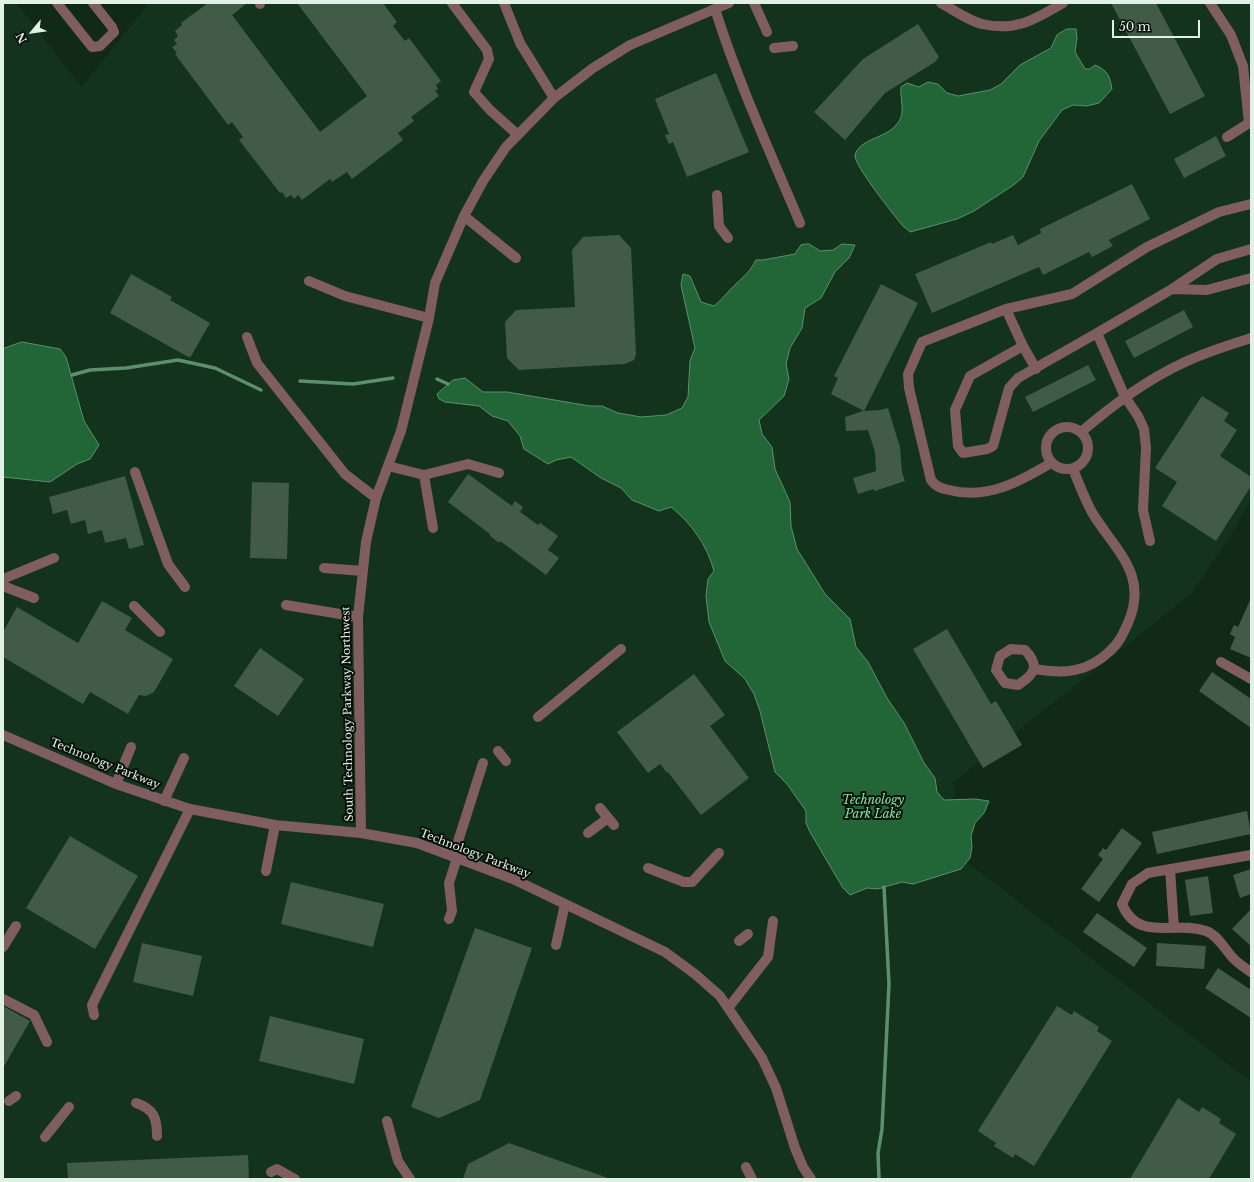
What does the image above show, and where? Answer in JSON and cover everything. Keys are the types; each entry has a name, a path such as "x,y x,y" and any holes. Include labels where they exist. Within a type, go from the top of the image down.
{"street":[{"path":"57,3 92,47 100,46 114,32 112,27 93,3"},
{"path":"452,3 487,50 489,59 474,92 490,110 518,135"},
{"path":"504,3 520,43 554,98"},
{"name":"South Technology Parkway Northwest","path":"361,833 361,746 358,617 363,571 376,498 401,431 429,318 435,283 464,216 483,180 506,147 554,98 593,68 630,45 729,3"},
{"path":"754,3 767,32"},
{"path":"941,3 981,24 1010,27 1033,21 1063,3"},
{"path":"1210,3 1231,34 1243,66 1249,123 1227,137"},
{"path":"715,9 724,40 742,86 800,223"},
{"path":"774,48 793,46"},
{"path":"717,195 719,226 728,238"},
{"path":"1051,463 1027,478 997,490 964,494 936,486 931,480 909,388 908,374 922,342 1006,308 1072,294 1147,248 1219,212 1251,204"},
{"path":"464,216 516,258"},
{"path":"1023,346 970,376 955,410 958,446 963,453 987,449 993,446 1009,388 1018,378 1036,369 1172,289 1217,259 1251,249"},
{"path":"1172,289 1207,290 1251,278"},
{"path":"309,281 345,296 429,318"},
{"path":"1006,308 1023,346 1036,369"},
{"path":"1098,333 1125,397 1138,416 1144,429 1146,448 1143,510 1150,541"},
{"path":"248,337 257,363 345,474 376,498"},
{"path":"1081,432 1125,397 1154,377 1186,361 1251,338"},
{"path":"1061,427 1071,427 1081,432 1087,439 1089,448 1087,457 1081,465 1073,469 1065,470 1051,463 1046,453 1046,442 1051,433 1061,427"},
{"path":"388,466 424,475 468,464 499,473"},
{"path":"1034,669 1052,672 1071,672 1102,660 1119,644 1132,610 1136,589 1128,566 1093,513 1073,469"},
{"path":"135,472 168,564 185,587"},
{"path":"424,475 433,528"},
{"path":"3,579 54,558"},
{"path":"324,568 363,571"},
{"path":"3,586 34,598"},
{"path":"286,605 358,617"},
{"path":"134,606 160,632"},
{"path":"538,717 621,649"},
{"path":"1221,662 1251,680"},
{"name":"Technology Parkway","path":"3,735 116,784 190,809 275,825 361,833 417,843 513,879 665,952 695,974 720,996 729,1007 762,1058 776,1088 795,1148 803,1167 811,1179"},
{"path":"116,784 131,748"},
{"path":"498,751 506,761"},
{"path":"164,801 184,758"},
{"path":"449,919 452,911 449,883 455,857 483,764"},
{"path":"588,833 611,821 600,808"},
{"path":"94,1015 92,1005 190,809"},
{"path":"266,871 275,825"},
{"path":"648,868 684,882 692,882 719,853"},
{"path":"1251,855 1148,873 1140,877 1132,884 1122,904 1126,913 1135,921 1148,928 1182,927 1207,931 1214,936 1233,958 1251,972"},
{"path":"1170,869 1174,928"},
{"path":"556,945 565,904"},
{"path":"729,1007 768,957 773,921"},
{"path":"3,947 16,926"},
{"path":"3,999 34,1014 47,1042"},
{"path":"136,1103 147,1107 157,1121 157,1136"},
{"path":"45,1138 69,1107"},
{"path":"387,1121 398,1161 410,1179"},
{"path":"746,1167 752,1179"},
{"path":"272,1172 277,1169 295,1179"}],"shaded area":[{"path":"3,3 16,3 82,87 149,3 1251,3 1251,499 1232,533 1191,594 952,783 956,789 941,842 1251,1082 1251,1179 3,1179"}],"water":[{"path":"1067,29 1076,29 1077,38 1075,52 1085,69 1090,69 1095,65 1105,71 1109,77 1112,89 1099,103 1087,106 1073,105 1062,110 1039,141 1023,177 1015,184 974,211 957,219 910,232 902,225 875,190 860,168 855,155 862,145 889,131 899,121 902,110 901,87 907,83 919,87 928,82 938,84 947,93 958,96 990,90 1001,84 1020,65 1051,48 1057,35"},
{"name":"Technology Park Lake","path":"809,244 820,251 833,250 842,244 855,245 849,258 835,272 821,298 805,308 802,328 790,348 786,364 789,379 784,396 759,420 762,434 772,447 775,469 790,502 791,526 797,549 825,594 850,619 856,647 868,662 887,698 904,723 924,763 935,778 937,792 944,800 975,799 989,801 984,813 975,823 971,836 972,847 970,858 961,869 913,884 902,882 878,889 867,888 850,895 843,888 810,832 806,823 806,811 787,784 775,772 760,711 754,694 745,679 725,661 709,622 706,596 708,579 714,571 703,544 692,528 671,507 659,511 632,500 621,488 601,478 571,457 556,460 548,464 524,449 520,436 508,421 492,416 479,406 445,402 439,399 437,394 453,380 465,378 483,392 507,392 590,406 602,406 618,413 641,417 666,415 682,408 688,397 690,361 695,348 681,285 683,274 690,276 701,302 714,306 747,273 756,260 795,254 801,245"},
{"path":"22,342 60,349 66,357 84,421 99,445 90,459 77,464 50,482 3,477 3,349"}],"building":[{"path":"208,3 247,3 232,15 320,132 367,96 297,3 383,3 397,22 393,26 405,41 409,38 441,81 436,85 438,89 435,91 439,96 411,117 414,121 398,133 403,140 352,179 347,172 332,182 330,179 302,200 298,195 294,199 291,195 286,198 282,192 280,193 239,140 243,137 232,122 228,125 175,54 177,53 172,47 177,44 174,40 178,36 175,31 182,25 181,23"},
{"path":"1111,3 1156,3 1205,96 1170,114"},
{"path":"918,24 939,57 935,62 885,93 845,140 814,112 863,59"},
{"path":"716,73 749,152 687,177 673,142 669,144 665,135 669,134 655,99"},
{"path":"1216,136 1226,156 1184,178 1174,159"},
{"path":"1132,184 1150,219 1109,240 1113,246 1092,257 1089,252 1043,275 1039,267 932,313 915,274 991,242 992,244 1013,235 1018,245 1041,233 1040,229"},
{"path":"619,235 631,248 636,354 634,360 625,364 519,370 507,358 505,322 516,310 575,307 572,250 583,237"},
{"path":"131,274 172,297 170,300 210,323 190,358 110,313"},
{"path":"881,284 918,303 864,411 831,394 838,378 834,376"},
{"path":"1184,310 1193,327 1134,358 1125,341"},
{"path":"1088,365 1096,380 1033,412 1025,397"},
{"path":"1202,396 1229,413 1224,421 1237,430 1220,456 1251,477 1251,486 1216,541 1162,506 1177,482 1155,468"},
{"path":"888,408 900,447 902,472 905,481 875,491 874,489 858,494 853,478 876,471 875,452 868,430 846,431 845,417 863,411"},
{"path":"468,474 512,506 515,501 523,507 520,512 538,525 540,523 558,536 548,550 559,558 546,575 500,541 499,543 489,535 490,534 448,502"},
{"path":"125,476 144,545 129,549 126,538 105,543 102,530 88,534 85,520 71,524 67,510 53,514 49,497"},
{"path":"252,482 289,483 287,559 250,558"},
{"path":"1251,598 1251,658 1230,649 1235,637 1230,634 1234,625 1238,627"},
{"path":"102,601 132,618 125,630 173,659 154,692 146,696 139,695 128,714 90,692 83,704 3,657 3,632 17,607 78,643"},
{"path":"947,629 991,704 996,701 1022,745 983,768 913,649"},
{"path":"260,648 304,679 278,716 234,686"},
{"path":"1212,672 1251,699 1251,728 1199,691"},
{"path":"694,674 725,715 710,726 749,778 701,815 668,772 667,773 660,764 648,773 617,732"},
{"path":"1247,811 1251,834 1157,854 1152,832"},
{"path":"1122,828 1142,843 1099,902 1081,889 1103,859 1098,855 1103,848 1106,850"},
{"path":"70,836 138,876 95,949 26,908"},
{"path":"1251,869 1251,894 1240,898 1233,875"},
{"path":"1208,876 1213,913 1190,916 1185,880"},
{"path":"291,882 384,904 373,947 281,924"},
{"path":"1251,909 1251,946 1232,929"},
{"path":"1097,913 1147,948 1134,967 1083,932"},
{"path":"475,928 532,948 480,1100 439,1118 411,1107"},
{"path":"142,943 202,956 193,996 133,982"},
{"path":"1157,943 1206,946 1204,969 1156,966"},
{"path":"1218,968 1251,990 1251,1018 1205,988"},
{"path":"3,1006 30,1021 3,1068"},
{"path":"1057,1006 1072,1015 1074,1011 1099,1027 1097,1031 1112,1041 1034,1166 1015,1154 1013,1158 994,1146 996,1143 978,1131"},
{"path":"270,1016 364,1039 354,1084 259,1061"},
{"path":"1178,1098 1199,1112 1202,1107 1221,1119 1219,1123 1236,1134 1209,1179 1130,1179"},
{"path":"509,1143 608,1179 463,1179 468,1164"},
{"path":"248,1155 249,1179 68,1179 67,1163"}],"waterway":[{"path":"72,375 90,370 126,368 178,360 215,368 261,390"},
{"path":"300,381 353,384 393,378"},
{"path":"437,379 448,384"},
{"path":"879,1179 878,1153 882,1129 889,984 884,887"}]}
